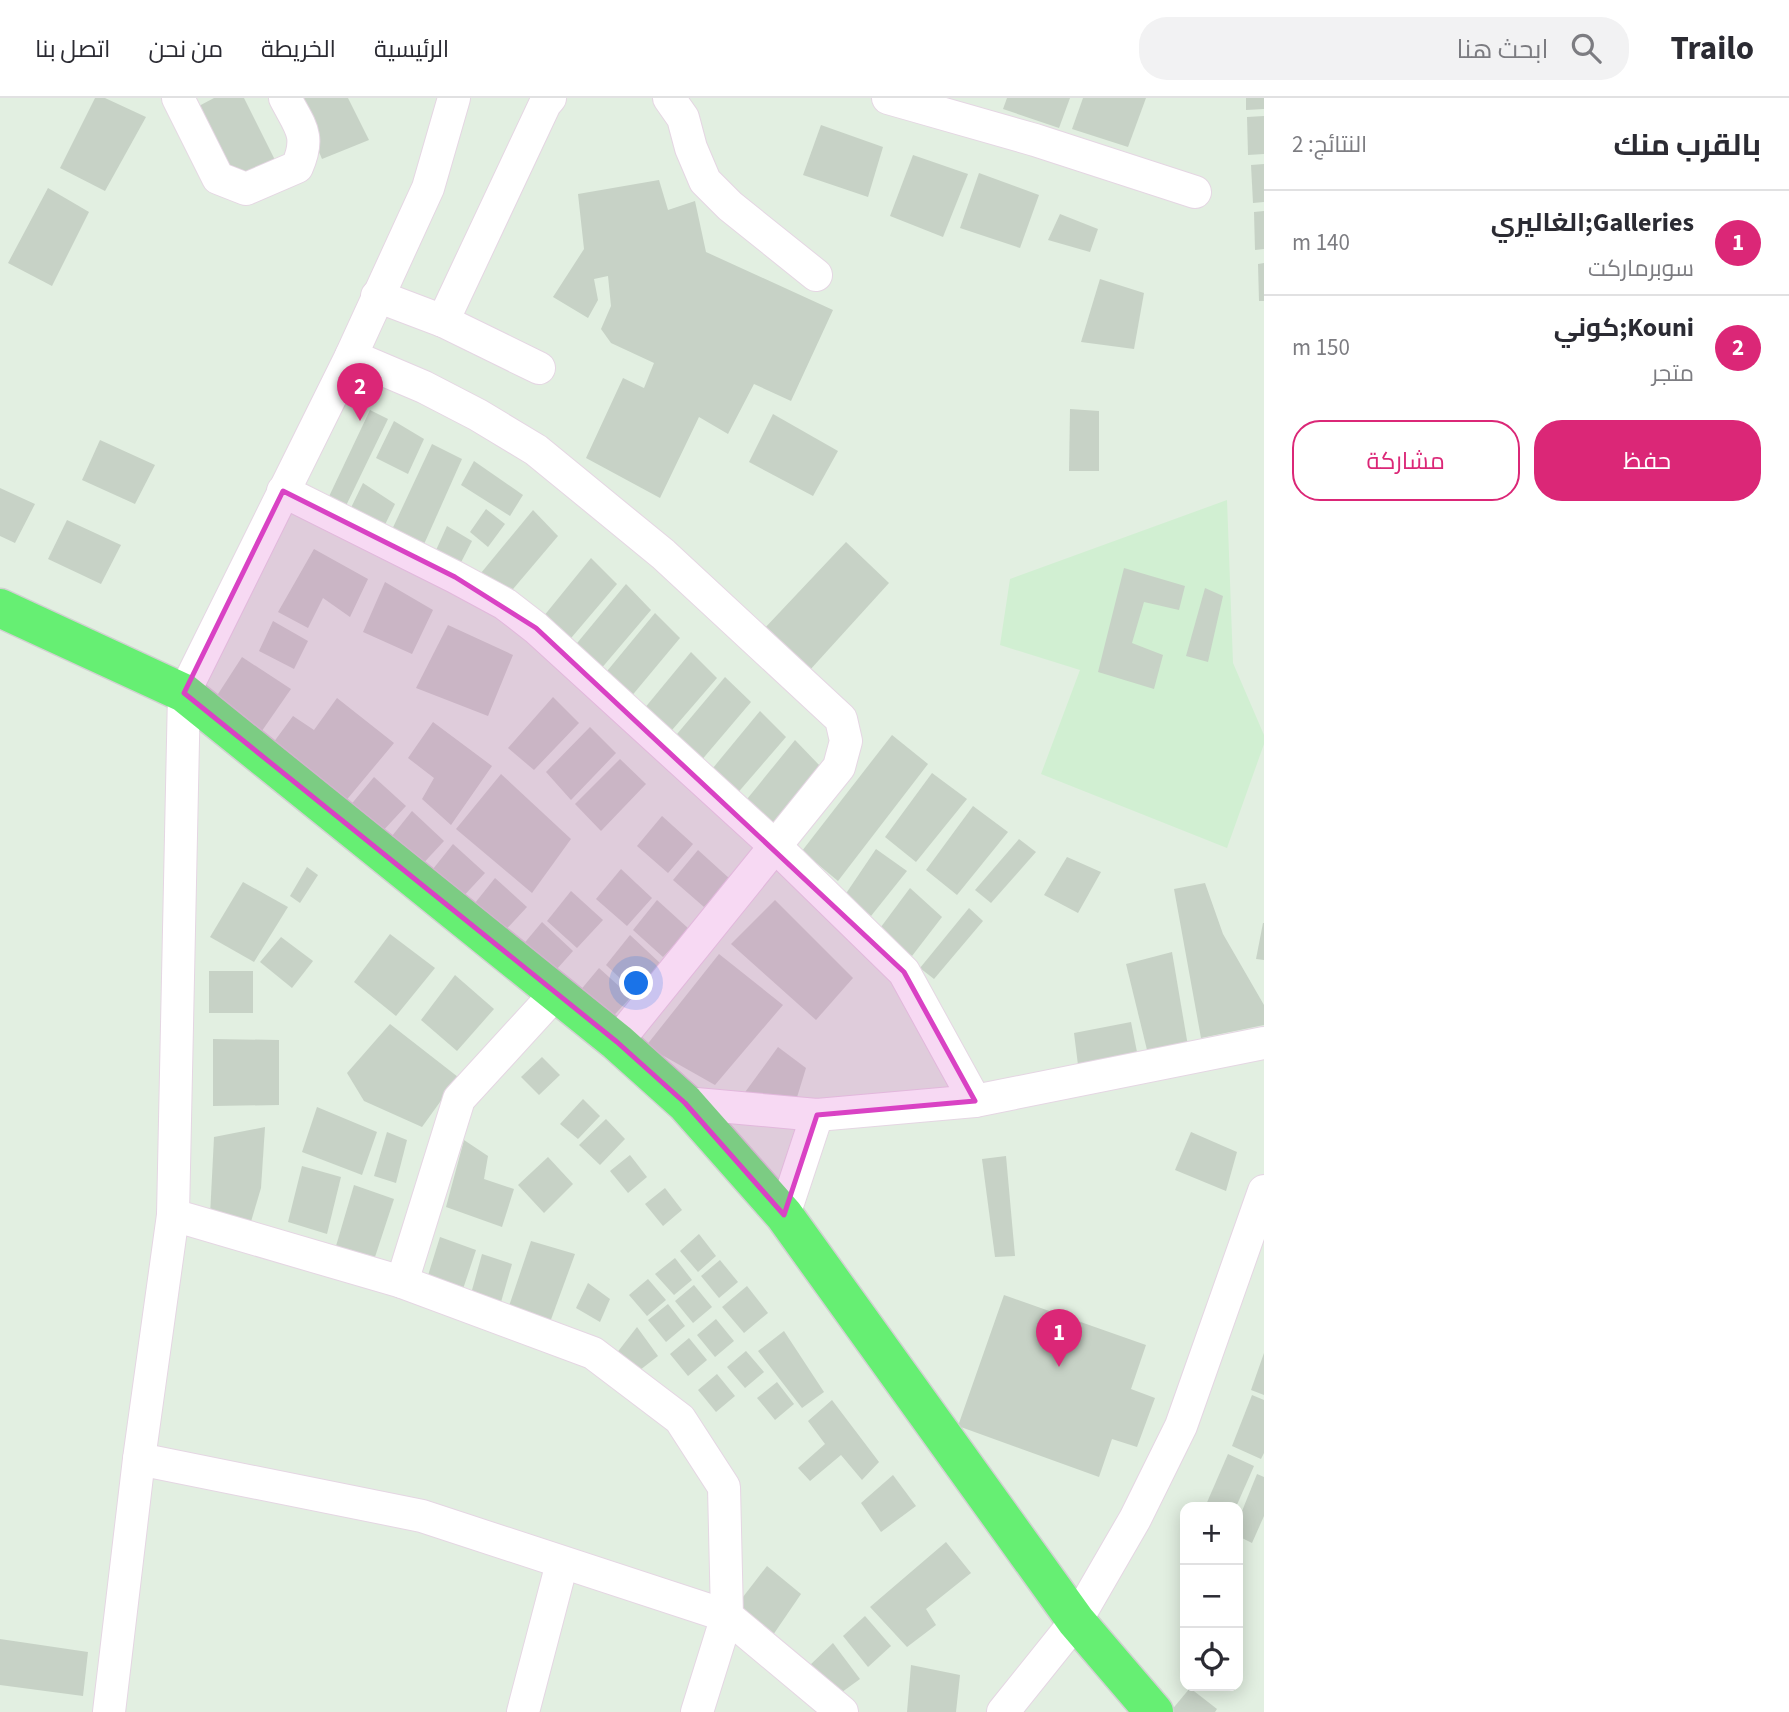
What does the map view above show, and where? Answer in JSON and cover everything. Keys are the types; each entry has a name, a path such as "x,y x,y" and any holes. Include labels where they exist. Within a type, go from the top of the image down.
{"main road":[{"path":"0,608 184,693 617,1042 685,1103 784,1215 1076,1621 1154,1712"}],"street":[{"path":"178,98 218,178 246,189 297,167 303,153 304,136 285,98"},
{"path":"108,1712 173,1215 184,693 351,355 428,188 454,98"},
{"path":"443,321 550,98"},
{"path":"669,98 683,118 691,148 705,181 730,206 816,275"},
{"path":"888,98 1035,140 1195,192"},
{"path":"377,296 443,321 539,368"},
{"path":"351,355 424,387 536,450 663,554 841,719 846,741 839,767 617,1042"},
{"path":"283,491 505,604 536,628 776,847 904,972 975,1101"},
{"path":"402,1282 458,1100 556,993"},
{"path":"685,1103 817,1115 975,1101 1264,1044"},
{"path":"784,1215 817,1115"},
{"path":"1003,1712 1076,1621 1135,1519 1181,1426 1256,1241 1264,1191"},
{"path":"173,1215 402,1282 593,1353 680,1419 724,1487 727,1616 697,1712"},
{"path":"139,1459 422,1516 727,1616 842,1712"},
{"path":"523,1712 562,1563"}],"highlighted area":[{"path":"283,491 455,577 536,628 904,972 975,1101 817,1115 784,1215 685,1103 617,1042 184,693"}],"shaded area":[{"path":"1227,500 1233,663 1264,735 1264,744 1227,848 1041,774 1080,670 1000,645 1010,579"}],"building":[{"path":"95,98 105,98 146,117 105,191 60,168"},
{"path":"214,98 244,98 276,162 236,180 197,107"},
{"path":"296,98 348,98 369,140 322,159"},
{"path":"1007,98 1070,98 1059,128 1003,109"},
{"path":"1083,98 1146,98 1128,147 1072,129"},
{"path":"1246,98 1264,98 1264,109 1246,110"},
{"path":"1264,116 1264,154 1248,155 1247,117"},
{"path":"821,125 883,147 868,197 803,175"},
{"path":"913,155 968,174 943,237 890,216"},
{"path":"1264,164 1264,202 1253,203 1251,165"},
{"path":"979,173 1039,195 1020,248 960,228"},
{"path":"659,180 668,210 695,201 706,252 833,310 791,401 754,384 728,434 699,417 660,498 586,458 623,378 644,388 654,363 611,343 601,329 611,306 608,276 594,279 598,300 588,318 553,297 584,249 578,194"},
{"path":"48,188 89,212 52,286 8,263"},
{"path":"1264,211 1264,249 1255,250 1254,212"},
{"path":"1060,214 1098,229 1090,252 1048,240"},
{"path":"1264,263 1264,301 1259,301 1258,264"},
{"path":"1100,279 1144,293 1134,349 1081,342"},
{"path":"1070,409 1099,411 1099,471 1069,471"},
{"path":"370,410 388,419 341,516 324,507"},
{"path":"773,414 838,451 813,496 749,462"},
{"path":"394,421 424,439 408,474 376,458"},
{"path":"100,440 155,465 135,504 82,480"},
{"path":"432,444 462,459 421,551 389,536"},
{"path":"474,461 523,495 510,516 461,485"},
{"path":"363,483 395,504 380,535 347,516"},
{"path":"0,488 35,504 15,543 0,536"},
{"path":"486,509 505,524 488,547 470,532"},
{"path":"533,510 558,536 508,595 481,573"},
{"path":"67,520 121,545 101,584 48,559"},
{"path":"447,526 472,541 456,572 432,559"},
{"path":"846,542 889,583 809,671 763,630"},
{"path":"314,549 368,579 350,617 323,598 308,628 278,612"},
{"path":"591,558 617,584 566,644 539,622"},
{"path":"1124,568 1185,586 1179,610 1144,602 1132,643 1163,655 1154,689 1098,672"},
{"path":"385,582 433,610 412,654 363,632"},
{"path":"626,584 651,610 600,670 573,648"},
{"path":"1205,588 1223,596 1208,662 1186,656"},
{"path":"655,613 680,638 630,698 603,676"},
{"path":"273,621 308,641 294,669 259,651"},
{"path":"448,625 513,655 488,716 416,688"},
{"path":"691,652 717,678 666,737 639,715"},
{"path":"242,657 291,689 257,738 209,708"},
{"path":"725,677 751,702 700,762 672,740"},
{"path":"553,697 579,723 534,770 508,748"},
{"path":"337,698 394,743 339,809 265,754 293,716 314,730"},
{"path":"760,711 786,737 735,796 708,774"},
{"path":"433,722 492,766 451,825 422,799 434,778 408,758"},
{"path":"590,727 616,753 571,800 546,772"},
{"path":"892,735 928,764 838,881 802,851"},
{"path":"795,740 821,767 770,826 743,804"},
{"path":"620,759 646,784 601,831 575,804"},
{"path":"932,773 967,799 916,862 885,837"},
{"path":"501,774 571,839 532,893 456,829"},
{"path":"374,777 406,806 380,834 349,807"},
{"path":"973,806 1008,832 957,895 926,870"},
{"path":"412,811 444,841 418,869 388,841"},
{"path":"662,816 693,844 668,873 637,846"},
{"path":"1019,839 1036,852 991,903 975,890"},
{"path":"453,844 485,873 459,901 429,874"},
{"path":"876,849 907,871 871,916 845,895"},
{"path":"698,850 730,879 704,907 673,880"},
{"path":"1067,857 1101,872 1078,913 1044,895"},
{"path":"307,867 318,875 300,903 290,896"},
{"path":"621,869 652,898 627,926 596,899"},
{"path":"495,878 527,907 501,935 471,908"},
{"path":"243,882 288,907 254,962 210,937"},
{"path":"1205,883 1223,934 1264,1005 1264,1025 1201,1038 1174,889"},
{"path":"910,888 942,917 912,956 878,931"},
{"path":"571,891 603,920 577,948 547,921"},
{"path":"657,900 689,929 663,957 633,930"},
{"path":"775,900 853,978 816,1020 731,944"},
{"path":"969,908 983,921 934,979 920,968"},
{"path":"542,922 573,951 548,979 517,952"},
{"path":"1264,923 1264,960 1256,959"},
{"path":"390,934 435,968 396,1016 354,982"},
{"path":"630,935 661,964 636,993 606,965"},
{"path":"281,937 313,961 292,988 260,962"},
{"path":"1172,952 1188,1046 1148,1054 1126,964"},
{"path":"719,954 783,1005 715,1085 646,1046"},
{"path":"599,968 631,997 605,1025 574,998"},
{"path":"209,971 253,971 253,1013 209,1013"},
{"path":"455,975 494,1009 457,1051 421,1020"},
{"path":"1131,1022 1138,1057 1079,1073 1074,1033"},
{"path":"390,1024 458,1077 422,1127 364,1101 347,1073"},
{"path":"213,1039 279,1040 279,1105 213,1106"},
{"path":"778,1047 806,1068 794,1107 743,1095"},
{"path":"542,1057 560,1075 539,1095 521,1077"},
{"path":"583,1099 600,1116 578,1139 560,1124"},
{"path":"317,1107 377,1132 362,1175 302,1152"},
{"path":"606,1119 625,1139 600,1165 579,1145"},
{"path":"265,1127 261,1188 250,1225 210,1216 214,1137"},
{"path":"387,1132 407,1140 396,1183 374,1176"},
{"path":"1191,1132 1237,1152 1226,1191 1175,1170"},
{"path":"464,1140 488,1156 484,1179 514,1189 502,1227 446,1207"},
{"path":"630,1155 647,1177 628,1193 610,1171"},
{"path":"1006,1156 1015,1256 995,1257 982,1159"},
{"path":"548,1157 573,1184 544,1213 518,1185"},
{"path":"302,1166 341,1177 327,1234 288,1222"},
{"path":"354,1185 394,1199 375,1257 336,1246"},
{"path":"665,1188 682,1210 663,1226 645,1204"},
{"path":"699,1234 716,1256 698,1272 680,1251"},
{"path":"440,1237 476,1250 461,1295 425,1285"},
{"path":"531,1241 575,1254 549,1325 508,1309"},
{"path":"482,1254 512,1264 499,1309 469,1301"},
{"path":"675,1258 692,1280 674,1295 655,1274"},
{"path":"720,1260 738,1282 719,1298 701,1276"},
{"path":"648,1279 666,1300 647,1316 629,1295"},
{"path":"588,1283 610,1299 600,1322 576,1308"},
{"path":"694,1285 712,1307 693,1323 675,1301"},
{"path":"747,1286 768,1313 744,1333 722,1307"},
{"path":"1004,1295 1146,1345 1131,1389 1155,1398 1137,1447 1112,1439 1099,1477 958,1426"},
{"path":"668,1304 685,1326 666,1342 648,1320"},
{"path":"716,1319 734,1341 715,1357 697,1335"},
{"path":"637,1327 658,1356 631,1377 609,1363"},
{"path":"784,1331 824,1392 802,1408 758,1351"},
{"path":"689,1338 707,1360 688,1376 670,1354"},
{"path":"746,1351 764,1372 745,1388 727,1367"},
{"path":"1264,1353 1264,1395 1251,1390"},
{"path":"717,1374 735,1396 716,1412 698,1390"},
{"path":"777,1382 794,1404 775,1420 757,1398"},
{"path":"1252,1395 1264,1400 1264,1453 1261,1459 1232,1446"},
{"path":"832,1400 879,1462 862,1480 841,1455 810,1481 798,1468 825,1444 808,1421"},
{"path":"1228,1454 1254,1466 1238,1502 1207,1502"},
{"path":"1257,1474 1264,1477 1264,1516 1252,1543 1243,1538 1243,1509"},
{"path":"893,1475 916,1506 881,1532 861,1503"},
{"path":"946,1542 971,1573 926,1609 936,1625 907,1647 870,1607"},
{"path":"767,1566 801,1594 773,1635 736,1606"},
{"path":"865,1616 891,1646 868,1667 843,1636"},
{"path":"0,1639 88,1652 83,1696 0,1685"},
{"path":"833,1643 860,1679 842,1692 808,1667"},
{"path":"911,1665 960,1675 956,1712 907,1712"},
{"path":"1188,1691 1194,1691 1217,1709 1215,1712 1170,1712"}],"place":[{"name":"Kouni;كوني","path":"360,421"},
{"name":"Galleries;الغاليري","path":"1059,1367"}]}
